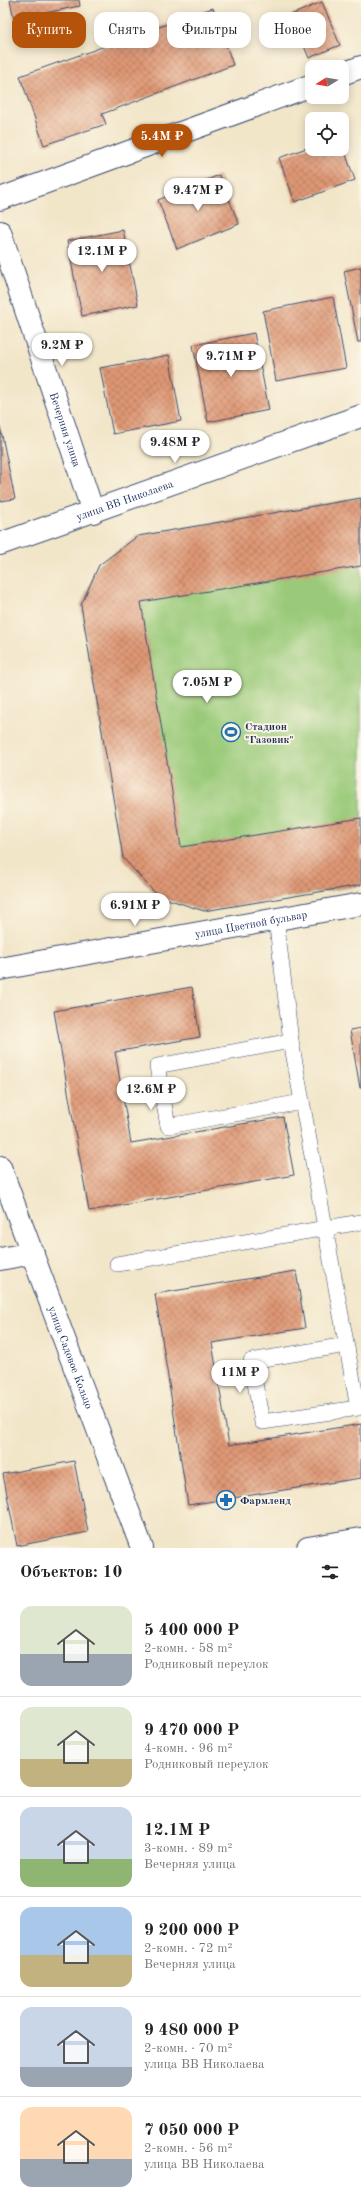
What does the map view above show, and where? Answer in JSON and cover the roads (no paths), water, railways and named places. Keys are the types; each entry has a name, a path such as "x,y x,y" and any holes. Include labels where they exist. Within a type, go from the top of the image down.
{"street":[{"path":"349,71 361,67"},
{"path":"0,199 305,88"},
{"name":"Вечерняя улица","path":"0,232 93,512"},
{"name":"улица ВВ Николаева","path":"0,544 361,416"},
{"name":"улица Цветной бульвар","path":"0,969 361,904"},
{"name":"улица Садовое Кольцо","path":"0,1166 142,1548"},
{"path":"0,1259 33,1253"},
{"path":"308,1548 361,1538"}],"lane":[{"path":"276,919 291,1041 358,1408 262,1422 251,1361 346,1344"},
{"path":"291,1041 157,1066 168,1126 302,1102"},
{"path":"117,1264 361,1222"}],"place":[{"name":"Стадион \"Газовик\"","path":"231,732"},
{"name":"Фармленд","path":"226,1500"}]}
